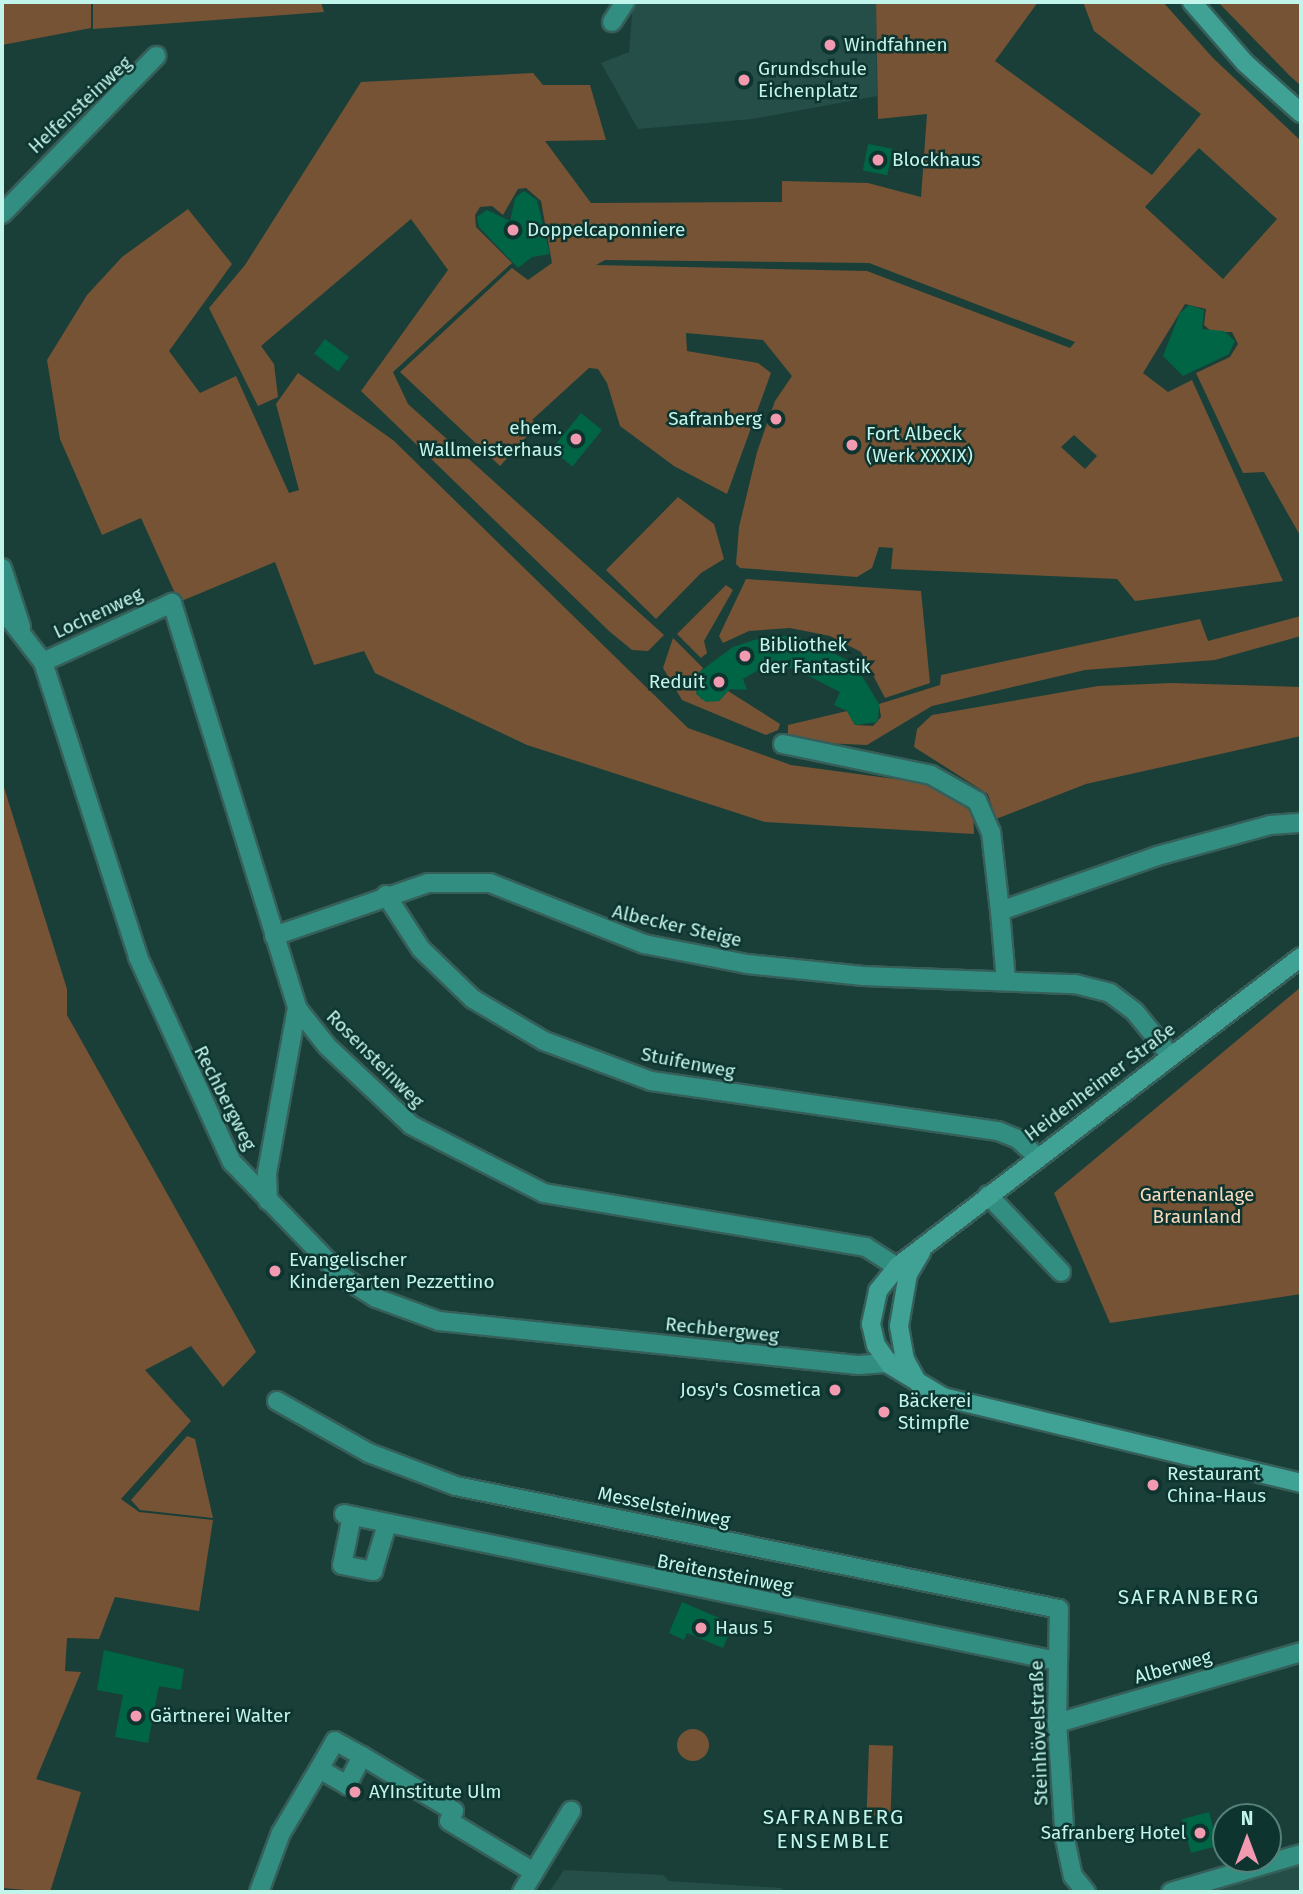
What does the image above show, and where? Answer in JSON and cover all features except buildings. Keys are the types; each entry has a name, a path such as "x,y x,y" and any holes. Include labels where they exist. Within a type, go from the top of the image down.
{"main road":[{"path":"1192,2 1245,63 1301,113"},
{"name":"Heidenheimer Straße","path":"1301,957 988,1195 928,1245 903,1270 883,1282 872,1313 876,1345 923,1388 964,1404 1301,1483"},
{"name":"Heidenheimer Straße","path":"897,1362 903,1270"}],"street":[{"path":"612,22 625,2"},
{"name":"Helfensteinweg","path":"2,214 156,56"},
{"path":"2,568 21,627"},
{"name":"Lochenweg","path":"43,662 172,603"},
{"name":"Rosensteinweg","path":"172,603 297,1008 327,1046 411,1125 530,1188 624,1210 866,1247 903,1270"},
{"name":"Rechbergweg","path":"2,609 21,627 43,662 138,957 168,1031 232,1162 354,1286 429,1318 897,1362"},
{"path":"783,744 930,775 977,801 991,832 1006,981"},
{"path":"1000,911 1157,856 1270,825 1301,822"},
{"name":"Albecker Steige","path":"274,936 386,895 428,883 490,883 644,944 747,964 863,976 1075,984 1111,993 1135,1012 1170,1055"},
{"name":"Stuifenweg","path":"386,895 421,949 472,999 544,1041 651,1082 998,1131 1018,1139 1037,1157"},
{"path":"268,1201 267,1173 297,1008"},
{"path":"988,1195 1061,1272"},
{"name":"Messelsteinweg","path":"277,1401 369,1453 456,1486 1059,1609"},
{"name":"Breitensteinweg","path":"387,1524 373,1572 342,1566 348,1515 1057,1661"},
{"name":"Steinhövelstraße","path":"1059,1609 1057,1723 1065,1839 1073,1876 1086,1892"},
{"name":"Alberweg","path":"1057,1723 1301,1652"},
{"path":"259,1892 281,1833 335,1741 454,1811 449,1821 534,1872"},
{"path":"319,1769 347,1786 362,1756"},
{"path":"522,1892 570,1811"},
{"path":"1171,1892 1301,1854"}],"shaded area":[{"name":"Grundschule Eichenplatz","path":"633,2 876,2 877,96 752,119 638,129 601,63 629,52"},
{"path":"1301,1865 1301,1892 1199,1892 1245,1877 1282,1873 1282,1869"},
{"path":"564,1870 663,1875 669,1881 782,1888 782,1892 549,1892"}],"green space":[{"path":"2,2 91,2 91,28 2,45"},
{"path":"93,2 321,2 324,12 93,29"},
{"path":"876,2 1038,2 995,61 1152,175 1201,114 1094,31 1083,2 1163,2 1213,58 1301,141 1301,537 1264,472 1243,473 1196,373 1230,357 1238,344 1232,332 1212,332 1204,325 1206,309 1185,304 1143,373 1168,392 1192,380 1283,581 1135,601 1117,579 891,569 893,548 879,547 872,568 857,577 740,568 736,564 739,527 757,452 775,401 792,376 763,340 686,333 687,351 758,363 771,373 727,494 674,466 620,426 607,383 598,369 589,368 532,420 537,425 500,466 400,372 512,268 528,280 552,263 541,201 526,188 518,189 503,215 492,206 480,207 475,215 476,227 512,263 393,372 408,404 664,635 648,651 632,650 609,631 361,391 448,270 411,219 261,346 274,364 278,397 258,406 209,308 245,265 361,82 533,73 543,85 590,85 606,140 545,141 591,203 782,202 782,181 868,183 921,197 927,114 878,119","holes":["1199,148 1277,219 1223,279 1145,207","605,260 869,263 1075,342 1070,348 867,271 596,265","1074,435 1097,456 1085,469 1061,447"]},
{"path":"1218,2 1301,2 1301,86 1290,76"},
{"path":"188,209 232,264 169,351 200,393 236,376 289,493 299,490 276,404 298,373 393,440 688,728 791,765 932,784 973,809 974,834 765,822 527,745 375,673 364,651 314,665 275,562 179,602 141,518 102,535 60,439 47,360 87,295 122,257"},
{"path":"678,497 714,524 724,559 701,573 656,619 606,570"},
{"path":"746,579 921,591 930,683 885,698 861,652 830,636 790,628 749,631 723,643 719,636"},
{"path":"726,585 733,590 704,641 707,653 701,658 677,634"},
{"path":"1301,616 1301,636 1215,660 1085,670 932,706 867,745 799,742 788,734 788,725 847,711 855,725 873,726 881,717 879,704 940,685 941,675 1200,619 1208,641"},
{"path":"673,638 703,668 694,680 701,699 719,701 728,691 780,724 778,730 766,735 682,700 663,668"},
{"path":"1172,683 1301,687 1301,736 1086,784 996,819 988,794 914,747 917,729 932,715 1098,686"},
{"path":"2,781 67,989 67,1015 256,1352 223,1387 191,1346 145,1370 191,1421 121,1499 139,1512 213,1520 199,1611 115,1597 99,1639 67,1638 65,1671 81,1672 36,1779 81,1792 50,1892 2,1888"},
{"name":"Gartenanlage Braunland","path":"1301,987 1301,1294 1110,1323 1054,1193"},
{"path":"187,1436 195,1439 213,1518 140,1510 131,1500"},
{"path":"693,1729 704,1734 709,1745 704,1756 693,1761 682,1756 677,1745 682,1734"},
{"path":"869,1745 893,1746 891,1816 867,1815"}],"place":[{"name":"Windfahnen","path":"830,45"},
{"name":"Grundschule Eichenplatz","path":"744,80"},
{"name":"Blockhaus","path":"878,160"},
{"name":"Doppelcaponniere","path":"513,230"},
{"name":"Safranberg","path":"776,419"},
{"name":"ehem. Wallmeisterhaus","path":"576,439"},
{"name":"Fort Albeck (Werk XXXIX)","path":"852,445"},
{"name":"Bibliothek der Fantastik","path":"745,656"},
{"name":"Reduit","path":"719,682"},
{"name":"Evangelischer Kindergarten Pezzettino","path":"275,1271"},
{"name":"Josy's Cosmetica","path":"835,1390"},
{"name":"Bäckerei Stimpfle","path":"884,1412"},
{"name":"Restaurant China-Haus","path":"1153,1485"},
{"name":"Haus 5","path":"701,1628"},
{"name":"Gärtnerei Walter","path":"136,1716"},
{"name":"AYInstitute Ulm","path":"355,1792"},
{"name":"Safranberg Hotel","path":"1200,1833"}],"district":[{"name":"SAFRANBERG","path":"1189,1597"},
{"name":"SAFRANBERG ENSEMBLE","path":"834,1829"}]}
